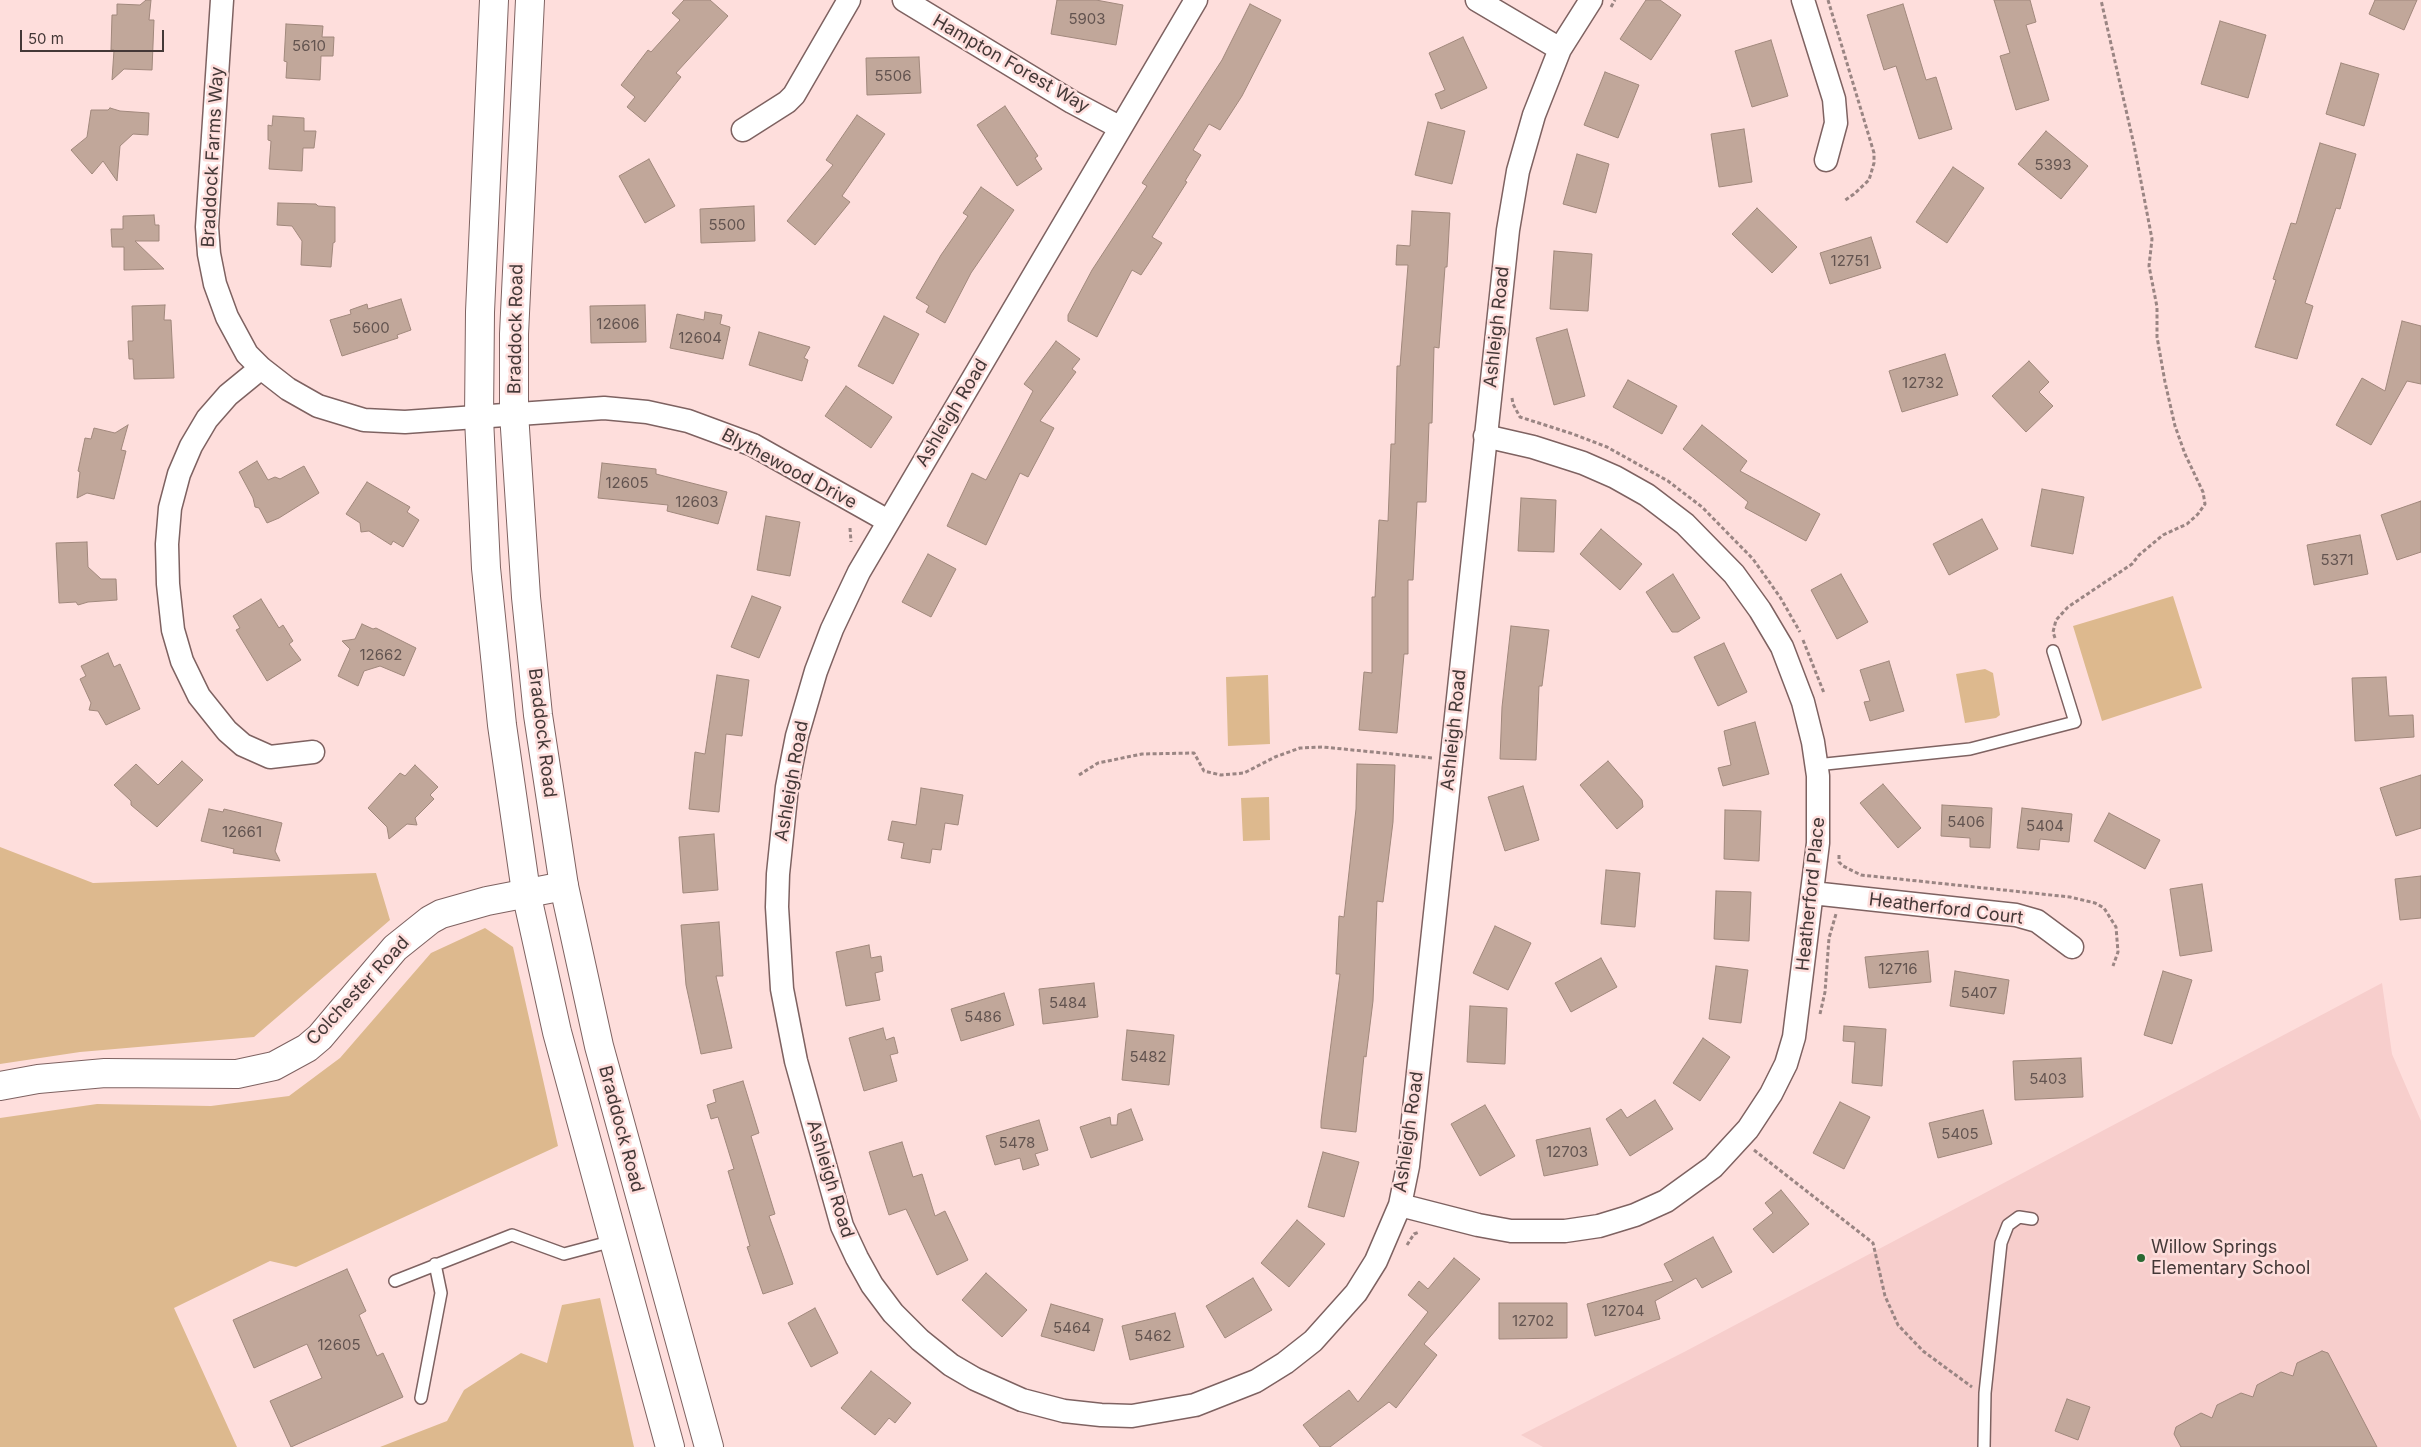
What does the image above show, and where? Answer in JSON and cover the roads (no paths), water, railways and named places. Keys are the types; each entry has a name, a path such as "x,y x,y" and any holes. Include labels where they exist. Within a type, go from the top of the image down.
{"main road":[{"name":"Braddock Road","path":"494,0 480,302 479,418 486,568 502,725 526,892 557,1032 670,1447"},
{"name":"Braddock Road","path":"530,0 514,334 514,413 526,597 538,715 564,886 604,1064 708,1447"},
{"name":"Colchester Road","path":"0,1086 38,1079 106,1073 237,1074 274,1066 307,1048 320,1037 395,948 430,920 487,901 564,886"}],"street":[{"name":"Braddock Farms Way","path":"222,0 207,227 208,254 215,284 227,316 247,354 260,368 288,389 318,406 364,420 405,422 479,418"},
{"path":"743,130 787,102 794,95 849,0"},
{"name":"Hampton Forest Way","path":"904,0 1072,102 1120,127"},
{"name":"Ashleigh Road","path":"1196,0 859,572 832,630 816,671 797,736 782,827 777,907 782,989 796,1062 842,1226 856,1258 872,1285 893,1313 935,1353 976,1379 1009,1395 1064,1411 1101,1416 1132,1416 1165,1412 1203,1402 1256,1381 1286,1363 1313,1341 1356,1293 1376,1261 1400,1205 1408,1166 1484,436 1508,230 1518,171 1534,115 1560,49 1599,7"},
{"path":"1477,0 1560,49"},
{"path":"1803,0 1834,99 1836,123 1826,160"},
{"path":"260,368 228,395 207,420 191,446 179,474 170,508 167,544 168,584 173,630 182,661 199,696 208,710 232,736 243,745 270,757 313,752"},
{"name":"Blythewood Drive","path":"479,418 514,413 604,408 647,412 688,420 753,445 888,521"},
{"name":"Heatherford Place","path":"1400,1205 1478,1225 1511,1231 1565,1232 1599,1226 1635,1215 1666,1200 1713,1167 1752,1147 1771,1094 1786,1064 1794,1037 1812,893 1819,810 1816,765 1803,702 1782,647 1760,610 1716,553 1685,524 1647,495 1615,477 1583,463 1533,447 1484,436"},
{"name":"Heatherford Court","path":"1812,893 2016,915 2037,921 2072,946"}],"lane":[{"path":"1816,765 1970,749 2075,722 2053,651"},
{"path":"1984,1447 1985,1393 2001,1242 2008,1225 2019,1217 2032,1219"},
{"path":"395,1281 512,1235 564,1254 613,1242"},
{"path":"421,1398 441,1293 435,1264"}],"place":[{"name":"Willow Springs Elementary School","path":"2141,1258"}]}
